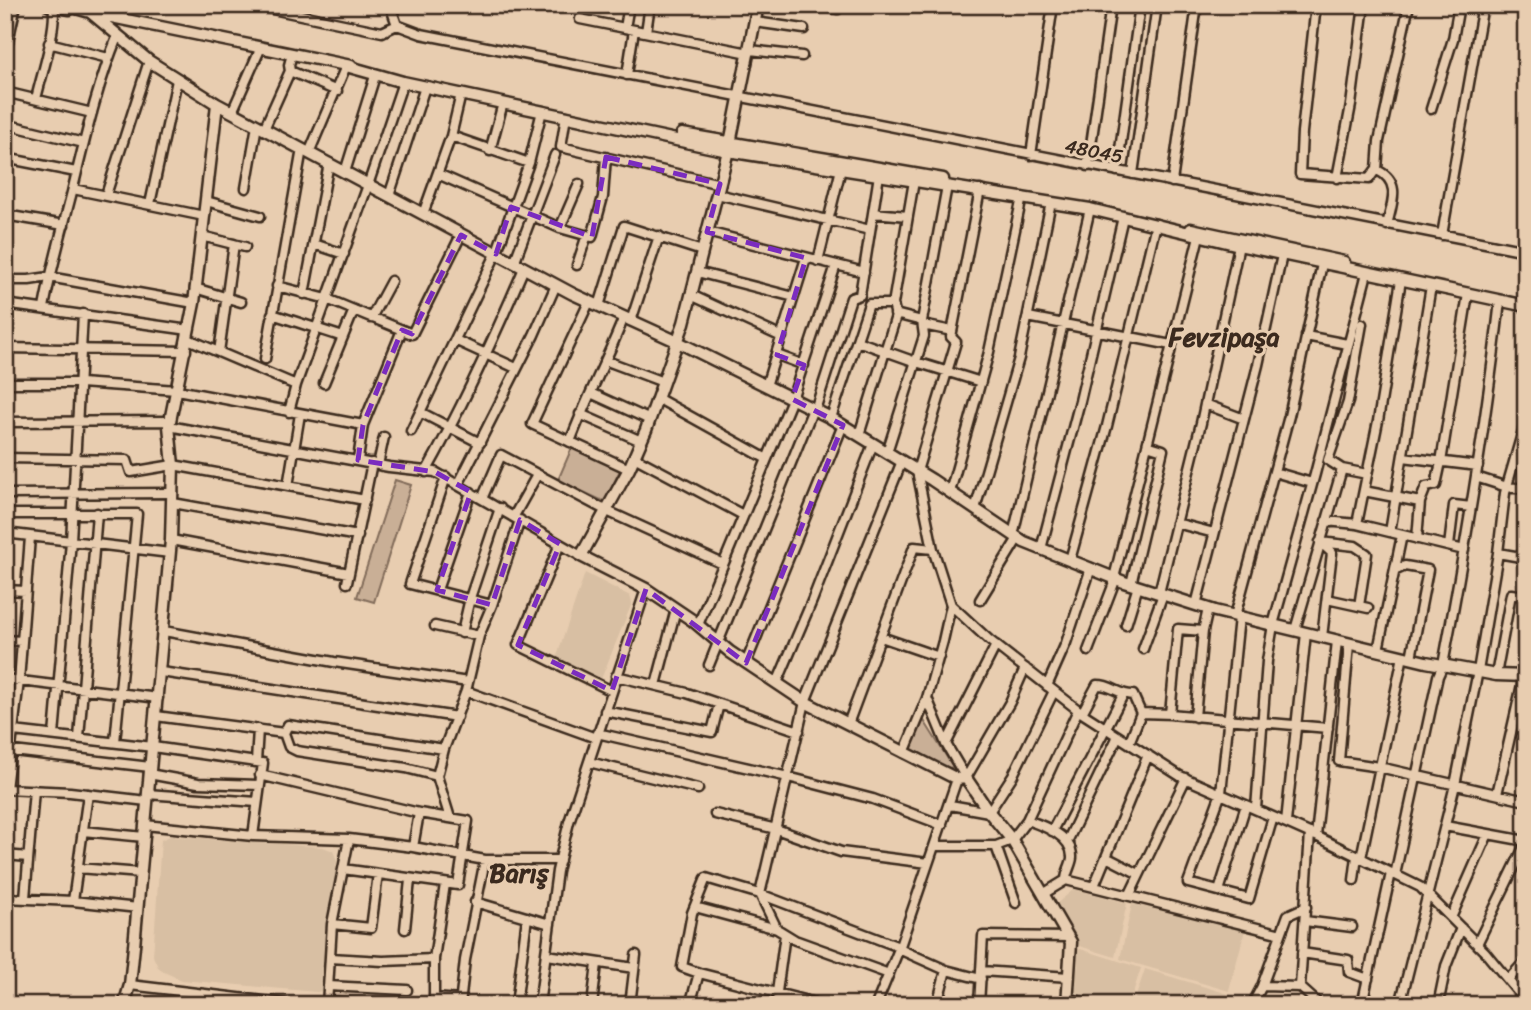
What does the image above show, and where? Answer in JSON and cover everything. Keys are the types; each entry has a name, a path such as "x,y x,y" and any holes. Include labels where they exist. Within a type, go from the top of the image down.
{"main road":[{"path":"65,5 729,147 962,182 980,190"},
{"path":"758,5 729,147 691,295 650,420 629,469 581,556 646,589 677,609 746,663 805,702 904,753 962,778 1012,840 1071,942 1068,1002"},
{"path":"51,6 82,8 149,61 217,104 556,285 831,418 902,461 1015,536 1041,549 1134,585 1208,609 1443,665 1525,676"},
{"path":"346,66 375,76 425,87 841,169 1090,209 1322,264 1526,306"},
{"path":"124,1005 130,985 161,672 173,498 169,424 194,303 217,104"},
{"path":"1156,224 1205,230 1526,299"}],"street":[{"path":"5,55 16,5"},
{"path":"257,6 382,32 397,25 390,5"},
{"path":"627,75 629,5"},
{"path":"646,32 650,5"},
{"path":"815,5 838,9"},
{"path":"1031,155 1053,5"},
{"path":"1088,166 1111,5"},
{"path":"1117,171 1140,5"},
{"path":"1133,174 1157,5"},
{"path":"1172,182 1197,5"},
{"path":"1316,5 1301,132 1300,174 1369,179 1377,168 1379,141 1409,5"},
{"path":"1336,178 1350,105 1364,5"},
{"path":"1431,109 1453,39 1459,5"},
{"path":"1442,235 1483,5"},
{"path":"36,99 55,14 51,6"},
{"path":"580,19 749,51 802,56"},
{"path":"755,22 804,29"},
{"name":"48045","path":"397,25 421,34 1526,251"},
{"path":"44,308 49,277 84,142 117,35"},
{"path":"49,43 108,58"},
{"path":"232,112 261,47"},
{"path":"246,188 260,127 290,71 292,54"},
{"path":"106,195 149,61"},
{"path":"265,359 305,151 337,91 346,66"},
{"path":"290,71 337,91"},
{"path":"345,172 375,76"},
{"path":"150,204 177,80"},
{"path":"289,412 296,385 403,82"},
{"path":"389,196 425,87"},
{"path":"5,92 92,113"},
{"path":"423,214 451,136 461,94"},
{"path":"490,151 503,103"},
{"path":"411,431 496,254 529,163 542,111"},
{"path":"566,116 561,147 870,230"},
{"path":"5,124 84,142"},
{"path":"451,136 529,163"},
{"path":"514,263 555,155"},
{"path":"438,174 560,228 592,237 603,197 606,157"},
{"path":"5,158 76,172"},
{"path":"304,294 329,163"},
{"path":"1377,168 1386,175 1394,191 1387,225"},
{"path":"818,261 841,169"},
{"path":"709,665 814,410 850,298 860,295 879,175"},
{"path":"859,435 895,314 893,304 914,181"},
{"path":"560,228 579,184"},
{"path":"887,452 924,336 923,323 947,186"},
{"path":"73,188 204,216"},
{"path":"904,753 927,698 951,605 933,548 917,471 956,342 951,337 980,190"},
{"path":"950,492 981,382 1022,197"},
{"path":"206,201 260,216"},
{"path":"975,509 1019,358 1051,202"},
{"path":"980,600 1015,536 1090,209"},
{"path":"873,213 908,216"},
{"path":"5,215 64,225"},
{"path":"1041,549 1123,217"},
{"path":"1070,560 1107,426 1156,224"},
{"path":"629,469 531,424 594,304 624,226 702,251"},
{"path":"707,232 863,272"},
{"path":"277,286 327,299 412,334 461,235"},
{"path":"577,265 587,235"},
{"path":"202,236 245,247"},
{"path":"570,442 580,414 627,319 659,236"},
{"path":"1088,651 1115,578 1199,236"},
{"path":"219,352 234,244"},
{"path":"314,244 344,254"},
{"path":"1143,649 1161,594 1239,245"},
{"path":"1196,605 1244,419 1282,255"},
{"path":"766,386 806,258"},
{"path":"1273,817 1248,899 1188,883 1221,793 1237,616 1274,472 1322,264"},
{"path":"698,625 792,399 836,265"},
{"path":"426,472 486,355 524,268"},
{"path":"697,272 794,297"},
{"path":"1256,809 1267,661 1273,625 1367,273"},
{"path":"5,279 49,277 194,303"},
{"path":"1357,524 1401,280"},
{"path":"372,318 391,281"},
{"path":"458,485 534,335 556,285"},
{"path":"1390,532 1431,286"},
{"path":"195,288 242,302"},
{"path":"1417,539 1420,502 1426,487 1436,485 1441,462 1468,294"},
{"path":"691,295 782,337"},
{"path":"1362,1005 1438,676 1443,665 1478,466 1500,301"},
{"path":"5,304 83,314 188,335 219,352 296,385"},
{"path":"831,418 869,304 893,304"},
{"path":"324,383 354,310"},
{"path":"54,735 71,541 83,314"},
{"path":"272,314 343,337"},
{"path":"895,314 952,331"},
{"path":"1028,317 1171,345"},
{"path":"1362,324 1348,402 1328,460 1342,469 1367,474"},
{"path":"358,460 363,425 402,330"},
{"path":"1306,336 1347,344"},
{"path":"456,340 516,368"},
{"path":"857,341 981,382"},
{"path":"5,348 186,351"},
{"path":"777,355 804,365"},
{"path":"607,361 663,382"},
{"path":"5,383 80,383 177,390 363,425"},
{"path":"591,393 650,420"},
{"path":"657,398 767,459"},
{"path":"1205,404 1244,419"},
{"path":"420,412 480,443"},
{"path":"288,486 300,414"},
{"path":"580,414 641,441"},
{"path":"1400,1005 1455,785 1478,671 1507,487 1526,420"},
{"path":"5,422 169,424 375,464 435,472 581,556"},
{"path":"746,663 843,425"},
{"path":"347,583 365,500 384,437"},
{"path":"777,683 873,444"},
{"path":"1126,625 1163,450 1147,445"},
{"path":"482,499 501,455 607,511 723,564"},
{"path":"5,457 127,460 131,472 173,466 365,500"},
{"path":"634,457 743,514"},
{"path":"1403,457 1478,466"},
{"path":"778,1005 781,932 760,894 805,702 902,461"},
{"path":"1286,822 1300,632 1320,542 1342,469"},
{"path":"1274,472 1312,483"},
{"path":"450,818 437,776 467,687 479,636 492,605 517,518 537,475"},
{"path":"446,477 410,584 492,605"},
{"path":"1476,477 1507,487 1526,489"},
{"path":"1364,491 1420,502"},
{"path":"438,590 471,492"},
{"path":"5,494 173,498 358,536"},
{"path":"1449,546 1454,505 1471,507"},
{"path":"462,633 470,598 500,508"},
{"path":"79,738 97,513"},
{"path":"5,514 137,514 116,743"},
{"path":"1326,521 1357,524 1464,550"},
{"path":"1176,523 1214,533"},
{"path":"5,533 170,553"},
{"path":"1378,650 1402,535"},
{"path":"30,537 19,681 8,730 6,789 257,803"},
{"path":"171,540 349,573"},
{"path":"1320,542 1332,553 1322,637"},
{"path":"1320,542 1355,546 1367,554 1363,607 1326,599"},
{"path":"560,544 518,645 612,691"},
{"path":"848,724 914,547 933,548"},
{"path":"1498,553 1526,558"},
{"path":"1354,880 1428,570 1405,566 1396,570"},
{"path":"950,805 989,812 1013,775 1051,688 1091,568"},
{"path":"540,1005 560,860 569,822 646,589"},
{"path":"5,590 26,591"},
{"path":"1496,674 1511,594 1526,596"},
{"path":"951,605 996,645 1080,711 1186,778 1313,834 1420,887 1477,944 1526,1002"},
{"path":"656,685 677,609"},
{"path":"1195,716 1203,631 1208,609"},
{"path":"435,626 479,636"},
{"path":"1172,714 1178,629 1203,631"},
{"path":"164,631 467,687 597,736 788,777 873,799 942,825"},
{"path":"881,637 939,657"},
{"path":"5,640 22,641"},
{"path":"1300,987 1313,834 1337,641"},
{"path":"1349,644 1339,761 1379,767 1526,801"},
{"path":"946,744 996,645"},
{"path":"876,1005 950,805 962,778 1010,702 1025,668"},
{"path":"161,672 457,716"},
{"path":"616,676 719,704 799,732"},
{"path":"1497,794 1525,676"},
{"path":"5,679 158,698"},
{"path":"934,846 996,846 1012,840 1027,820 1080,711 1097,685 1106,684 1123,695 1133,695 1141,713 1129,743"},
{"path":"1052,831 1123,695"},
{"path":"927,698 962,778"},
{"path":"605,711 712,732 719,704"},
{"path":"1141,713 1328,728"},
{"path":"156,716 284,733"},
{"path":"437,776 406,768 297,751 289,747 284,733 288,725 444,749"},
{"path":"256,762 258,729"},
{"path":"8,730 263,763 253,836"},
{"path":"1067,842 1118,736"},
{"path":"8,750 150,771 198,783 260,780 468,821 458,885 343,869"},
{"path":"1094,886 1148,755"},
{"path":"589,762 698,789"},
{"path":"1130,894 1186,778"},
{"path":"25,898 34,790"},
{"path":"73,901 88,794"},
{"path":"1219,891 1246,805"},
{"path":"413,847 419,813"},
{"path":"715,814 776,829 841,852 928,863"},
{"path":"1027,820 1052,831 1067,842 1072,855 1066,880"},
{"path":"145,825 253,836 349,839 485,860 560,860"},
{"path":"1445,826 1526,842 1477,944"},
{"path":"83,831 144,837"},
{"path":"1451,918 1488,834"},
{"path":"349,839 332,925 327,1003 366,1005"},
{"path":"996,846 1016,903"},
{"path":"5,855 28,857"},
{"path":"1106,857 1139,874"},
{"path":"445,884 434,959 434,998 460,1002 475,902 485,860"},
{"path":"78,868 141,873"},
{"path":"332,925 371,928 378,874"},
{"path":"823,1005 682,967 695,907 706,878 760,894 899,948 946,970 981,975 1069,977"},
{"path":"405,929 410,880"},
{"path":"1043,894 1066,880 1281,934"},
{"path":"5,898 73,901 138,908"},
{"path":"475,902 550,924"},
{"path":"695,907 781,932 888,974"},
{"path":"1252,1005 1262,986 1288,915 1306,907"},
{"path":"516,1005 527,918"},
{"path":"1305,921 1352,927"},
{"path":"1438,1005 1446,966 1461,928"},
{"path":"1011,1005 979,1004 983,936 1068,937"},
{"path":"1302,953 1348,960 1349,972 1368,979"},
{"path":"547,955 634,968"},
{"path":"630,1005 636,955"},
{"path":"330,958 383,961 434,959"},
{"path":"1508,980 1526,960"},
{"path":"592,1005 597,964"},
{"path":"937,1005 946,970"},
{"path":"684,1005 690,1005 699,972"},
{"path":"130,985 297,1005"},
{"path":"328,986 407,990"},
{"path":"1262,986 1300,987 1322,1004"},
{"path":"1068,1002 1092,1005"}],"highlighted area":[{"path":"606,157 720,184 707,232 806,258 777,355 804,365 792,399 843,425 746,663 646,589 612,691 518,645 560,544 520,520 492,605 437,590 471,492 435,472 358,460 363,425 402,330 412,334 461,235 496,254 511,207 592,237"}],"shaded area":[{"path":"573,445 621,468 605,502 558,480"},
{"path":"395,480 411,485 374,602 357,597"},
{"path":"585,573 630,596 632,603 599,684 555,662"},
{"path":"923,719 953,767 945,769 910,752"},
{"path":"170,836 323,847 333,851 337,861 322,991 182,980 158,967 153,956 161,840"},
{"path":"1074,889 1127,903 1115,957 1073,944 1054,906"},
{"path":"1132,904 1245,930 1229,991 1120,959"},
{"path":"1074,947 1141,968 1129,1005 1102,1005 1074,998 1078,961"},
{"path":"1145,969 1232,995 1229,1005 1133,1005"}],"district":[{"name":"Fevzipaşa","path":"1224,337"},
{"name":"Barış","path":"519,873"}]}
